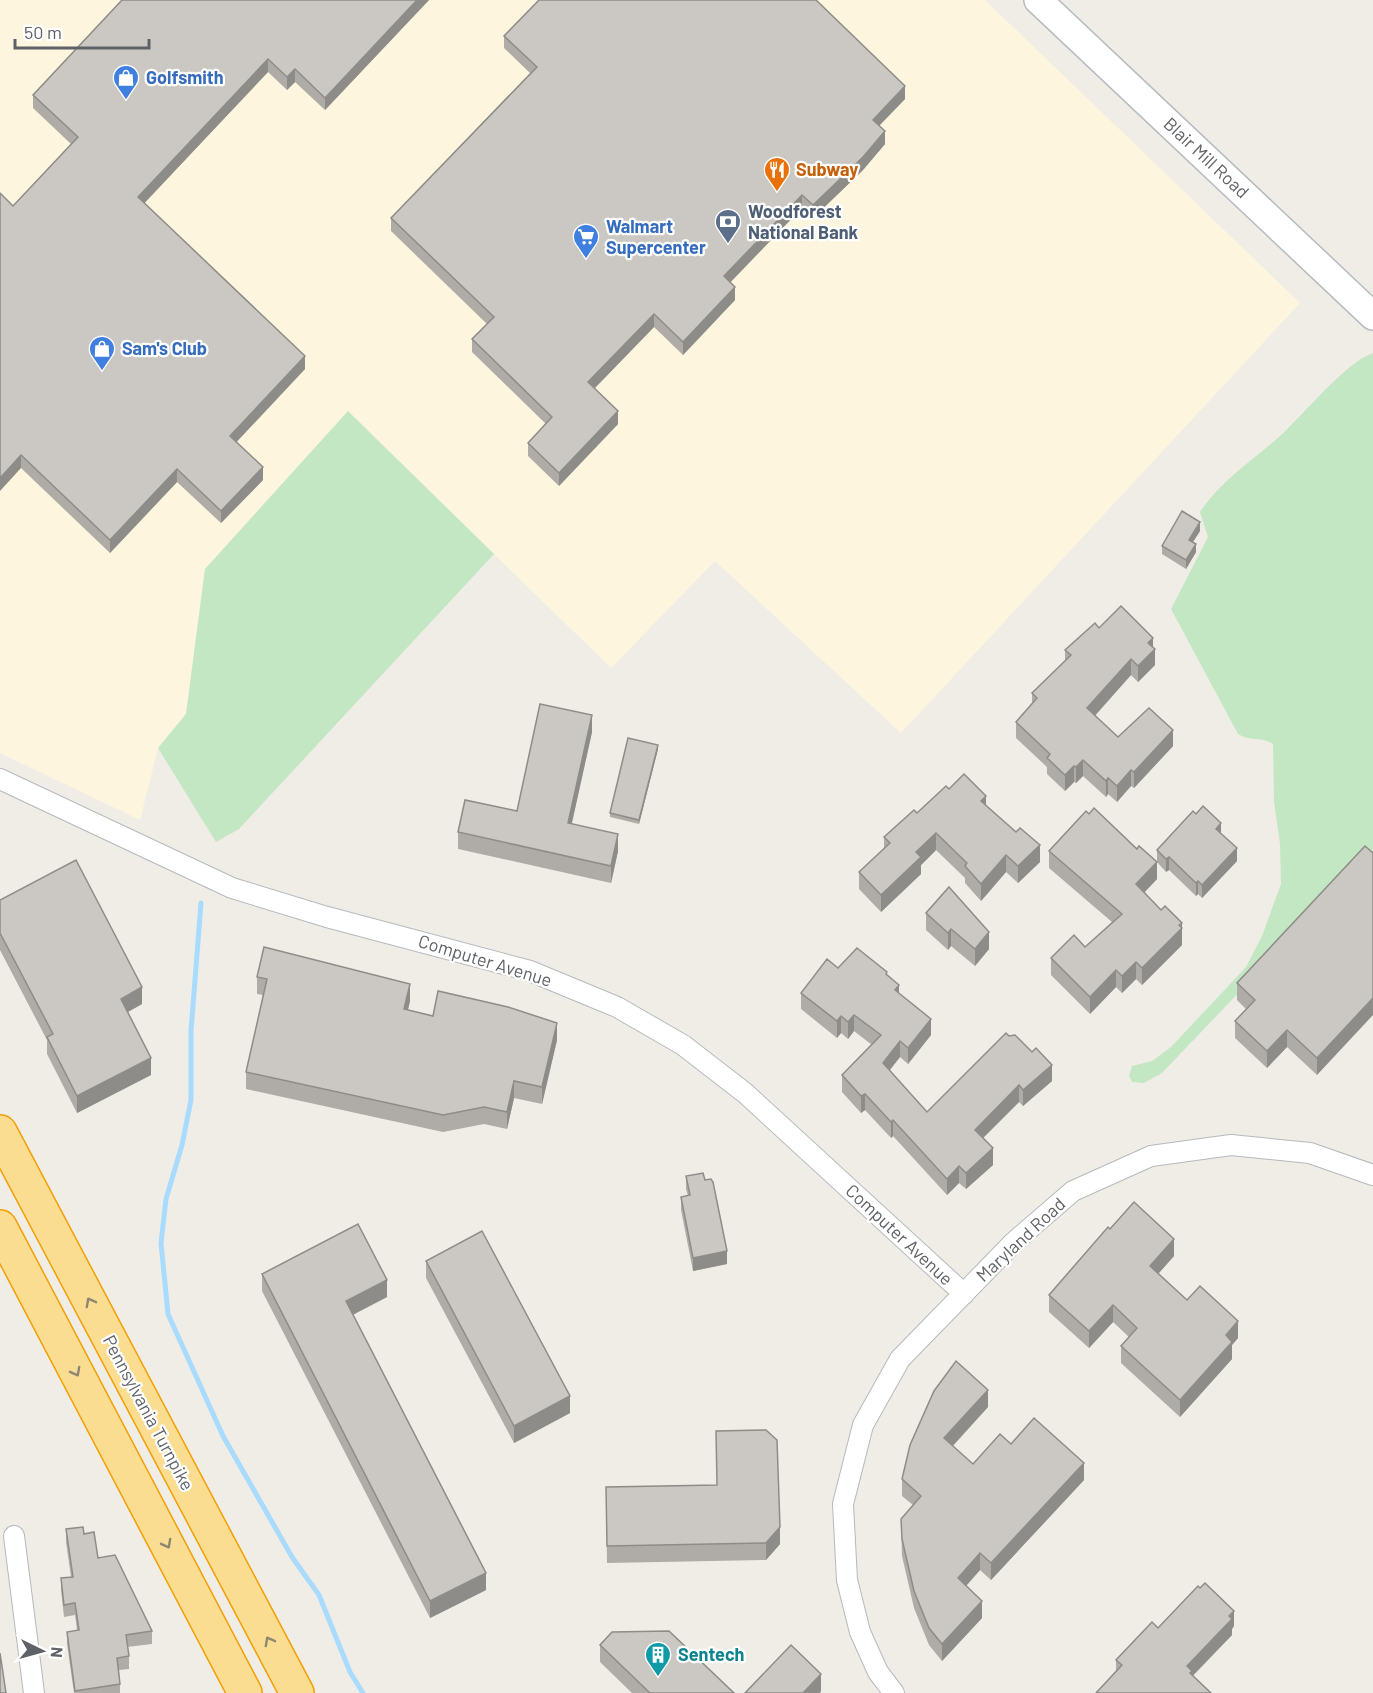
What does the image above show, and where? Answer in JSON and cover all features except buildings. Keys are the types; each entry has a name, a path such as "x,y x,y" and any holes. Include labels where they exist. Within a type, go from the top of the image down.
{"highway":[{"name":"Pennsylvania Turnpike","path":"0,1132 297,1693"},
{"path":"0,1227 245,1693"}],"main road":[{"name":"Blair Mill Road","path":"1038,0 1373,316"}],"street":[{"name":"Computer Avenue","path":"0,779 232,888 327,917 530,971 617,1007 683,1045 745,1093 964,1294"},
{"name":"Maryland Road","path":"894,1693 878,1672 860,1632 847,1580 843,1504 863,1425 900,1359 1014,1242 1073,1191 1151,1156 1231,1145 1310,1153 1373,1175"},
{"path":"14,1536 34,1693"}],"shaded area":[{"path":"0,0 985,0 1300,303 901,733 715,561 611,668 348,412 205,569 186,714 158,748 140,820 0,753"}],"green space":[{"path":"1373,353 1373,852 1162,1073 1144,1083 1132,1082 1129,1076 1132,1066 1152,1061 1171,1047 1246,967 1262,936 1281,884 1280,844 1274,802 1273,744 1238,734 1171,609 1208,537 1200,512 1217,490 1280,436 1338,378 1362,358"},
{"path":"348,411 494,554 239,829 216,842 158,748 186,714 205,569"}],"waterway":[{"path":"201,903 191,1031 191,1100 182,1145 166,1199 161,1243 168,1314 223,1436 292,1557 319,1595 350,1672 363,1693"}],"place":[{"name":"Golfsmith","path":"126,101"},
{"name":"Subway","path":"777,193"},
{"name":"Woodforest National Bank","path":"728,245"},
{"name":"Walmart Supercenter","path":"586,260"},
{"name":"Sam's Club","path":"102,372"},
{"name":"Sentech","path":"658,1678"}]}
